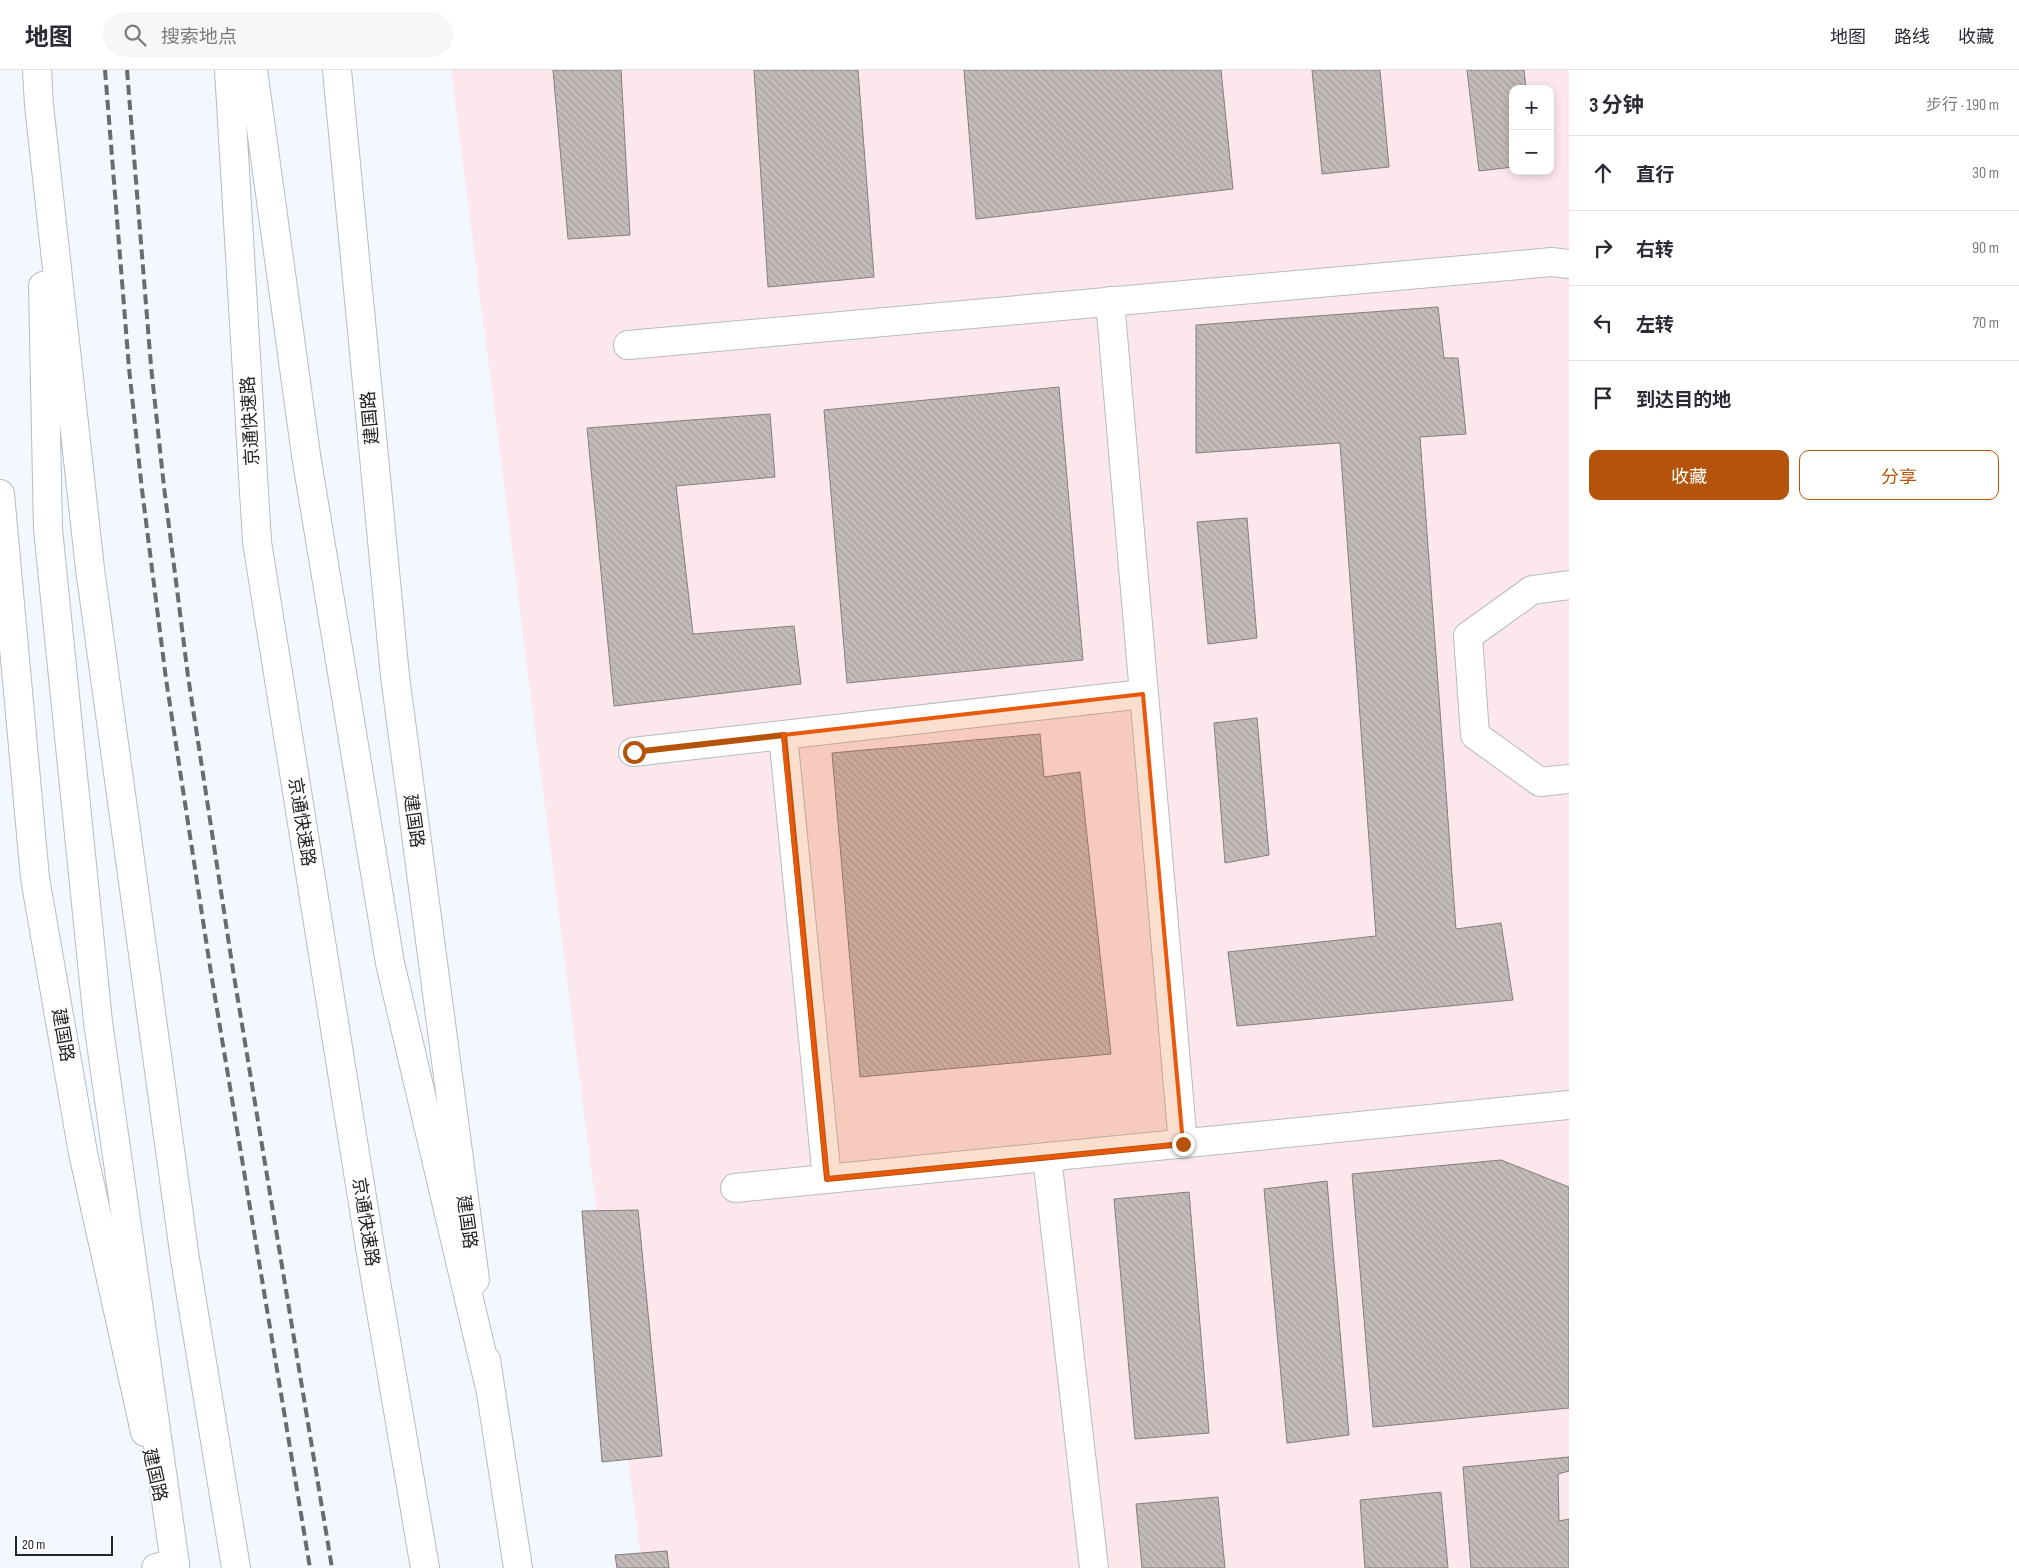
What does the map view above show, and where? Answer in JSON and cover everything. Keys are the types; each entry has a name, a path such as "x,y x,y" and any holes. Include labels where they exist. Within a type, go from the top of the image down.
{"main road":[{"path":"37,70 48,529 98,1022 169,1567"},
{"name":"京通快速路","path":"229,70 257,542 369,1237 425,1568"},
{"path":"253,70 306,455 390,963 489,1384"},
{"name":"建国路","path":"337,70 395,676 489,1384 518,1568"},
{"path":"39,104 90,569 185,1259 236,1568"},
{"path":"628,345 1552,262 1569,264"},
{"path":"1110,302 1183,1144"},
{"name":"建国路","path":"0,494 35,878 83,1152 169,1567"},
{"path":"1569,585 1532,590 1468,636 1475,735 1540,782 1569,779"},
{"path":"634,752 1143,694"},
{"path":"784,735 827,1179"},
{"path":"735,1188 1569,1105"},
{"path":"1047,1157 1094,1568"}],"highlighted area":[{"path":"1143,694 1183,1144 827,1179 783,735"}],"shaded area":[{"path":"451,70 1569,70 1569,1568 642,1568"}],"building":[{"path":"553,70 621,70 630,235 568,239"},
{"path":"754,70 858,70 874,277 768,287"},
{"path":"964,70 1221,70 1233,189 976,219"},
{"path":"1312,70 1380,70 1389,167 1322,174"},
{"path":"1467,70 1524,70 1526,85 1509,85 1509,167 1479,171"},
{"path":"1438,307 1444,358 1458,358 1466,434 1420,437 1456,929 1501,923 1513,1000 1237,1026 1228,952 1376,936 1340,443 1196,453 1196,325"},
{"path":"1059,387 1083,660 847,683 824,410"},
{"path":"770,414 775,477 676,486 693,634 794,626 801,684 614,706 587,428"},
{"path":"1247,518 1257,638 1208,644 1197,522"},
{"path":"1257,718 1269,855 1225,863 1214,723"},
{"path":"1040,734 1044,777 1080,772 1111,1054 860,1077 832,753"},
{"path":"1501,1160 1569,1187 1569,1408 1373,1427 1352,1174"},
{"path":"1327,1181 1349,1435 1287,1443 1264,1189"},
{"path":"1189,1192 1209,1433 1135,1439 1114,1199"},
{"path":"638,1210 662,1456 602,1462 582,1211"},
{"path":"1569,1457 1569,1471 1558,1474 1559,1521 1569,1519 1569,1568 1471,1568 1463,1467"},
{"path":"1441,1492 1448,1568 1365,1568 1360,1500"},
{"path":"1218,1497 1225,1568 1142,1568 1136,1504"},
{"path":"667,1551 669,1568 617,1568 615,1555"}],"railway":[{"path":"105,70 129,368 142,490 166,679 211,973 310,1568"},
{"path":"127,70 151,366 188,676 233,970 332,1568"}],"route":[{"path":"634,752 784,735 827,1179 1183,1144"}]}
